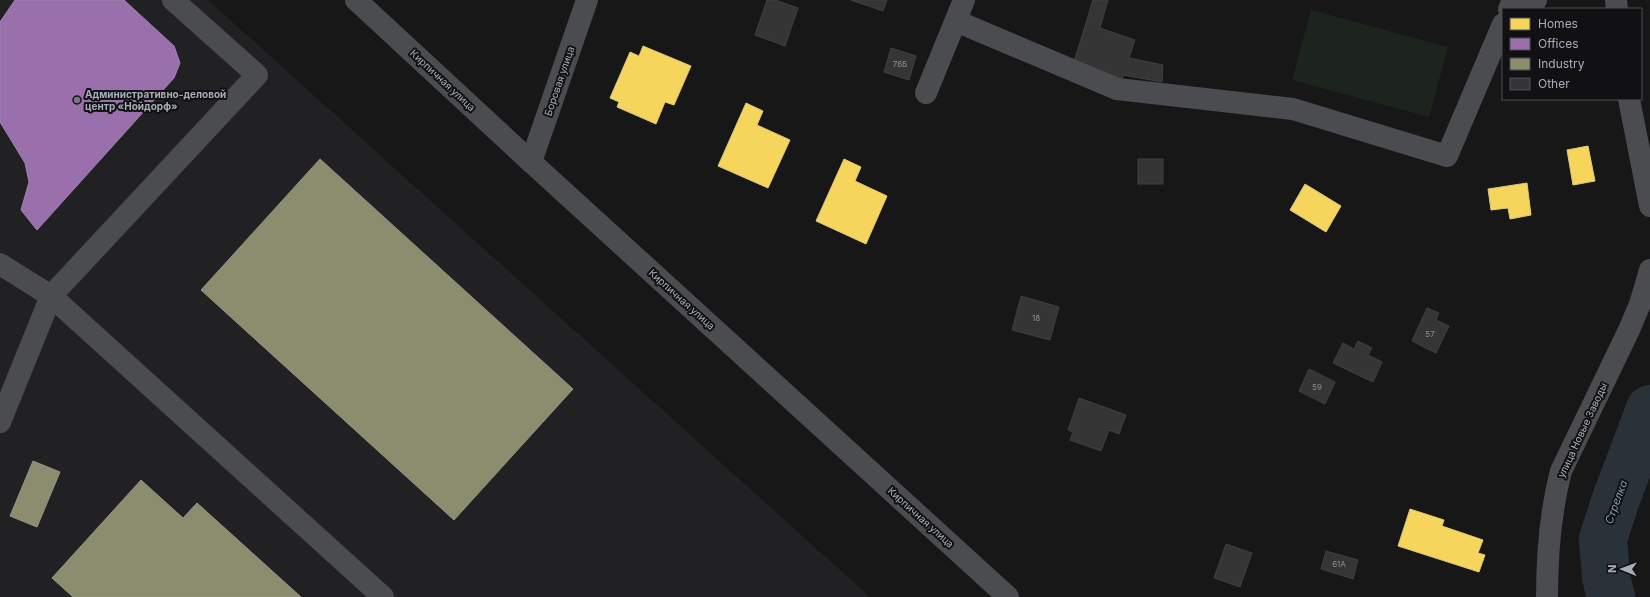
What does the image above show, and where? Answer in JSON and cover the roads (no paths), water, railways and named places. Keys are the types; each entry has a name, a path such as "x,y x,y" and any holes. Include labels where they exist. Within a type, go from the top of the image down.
{"street":[{"path":"0,422 51,296 257,75 173,0"},
{"name":"Кирпичная улица","path":"356,0 531,162 1008,597"},
{"name":"Боровая улица","path":"531,162 587,0"},
{"path":"926,93 964,0"},
{"path":"1510,8 1511,5 1536,0"},
{"path":"956,21 1117,89 1293,108 1446,156 1502,26"},
{"path":"1629,100 1650,206"},
{"path":"0,264 51,296 382,597"},
{"name":"улица Новые Заводы","path":"1547,597 1549,528 1561,471 1630,330 1640,304 1650,270"}],"waterway":[{"name":"Стрелка","path":"1611,597 1606,577 1603,539 1616,499 1650,409"}],"place":[{"name":"Административно-деловой центр «Нойдорф»","path":"77,100"}]}
